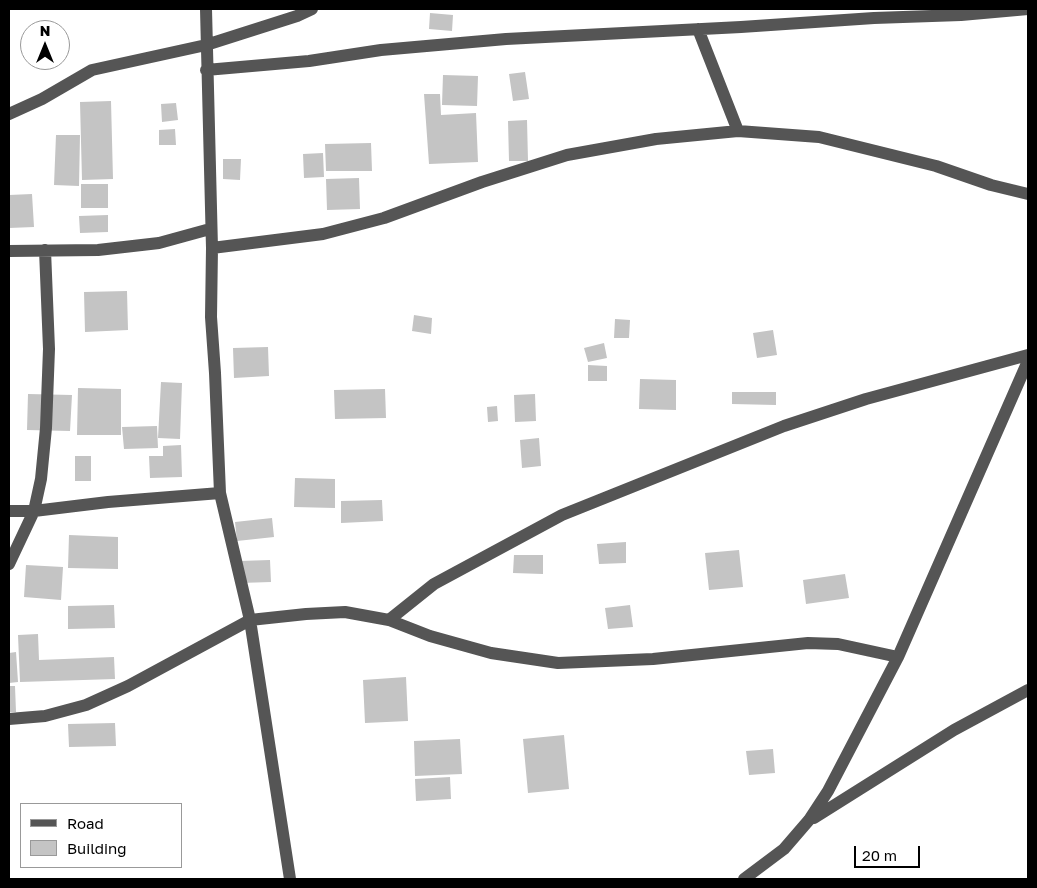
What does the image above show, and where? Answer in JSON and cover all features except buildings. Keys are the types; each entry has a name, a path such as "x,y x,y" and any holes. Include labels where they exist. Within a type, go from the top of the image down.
{"street":[{"path":"206,9 206,70 212,248 211,317 216,373 220,493 250,620 290,879"},
{"path":"9,114 42,99 92,70 206,44 296,16 312,9"},
{"path":"206,70 309,61 381,50 506,39 874,18 961,15 1028,9"},
{"path":"698,29 738,131"},
{"path":"212,248 323,234 384,218 482,182 566,155 656,139 738,131 819,138 936,166 991,185 1028,194"},
{"path":"9,251 98,250 159,243 210,228"},
{"path":"9,564 34,512 41,479 46,428 49,349 45,250"},
{"path":"389,620 434,584 562,515 784,426 866,399 1028,355"},
{"path":"744,879 784,848 809,820 828,791 898,657 1028,361"},
{"path":"9,511 34,512 108,502 220,493"},
{"path":"9,719 45,716 86,705 128,686 250,620 345,612 389,620 430,636 491,653 558,663 653,659 808,643 838,644 898,657"},
{"path":"809,820 954,730 1028,690"}]}
